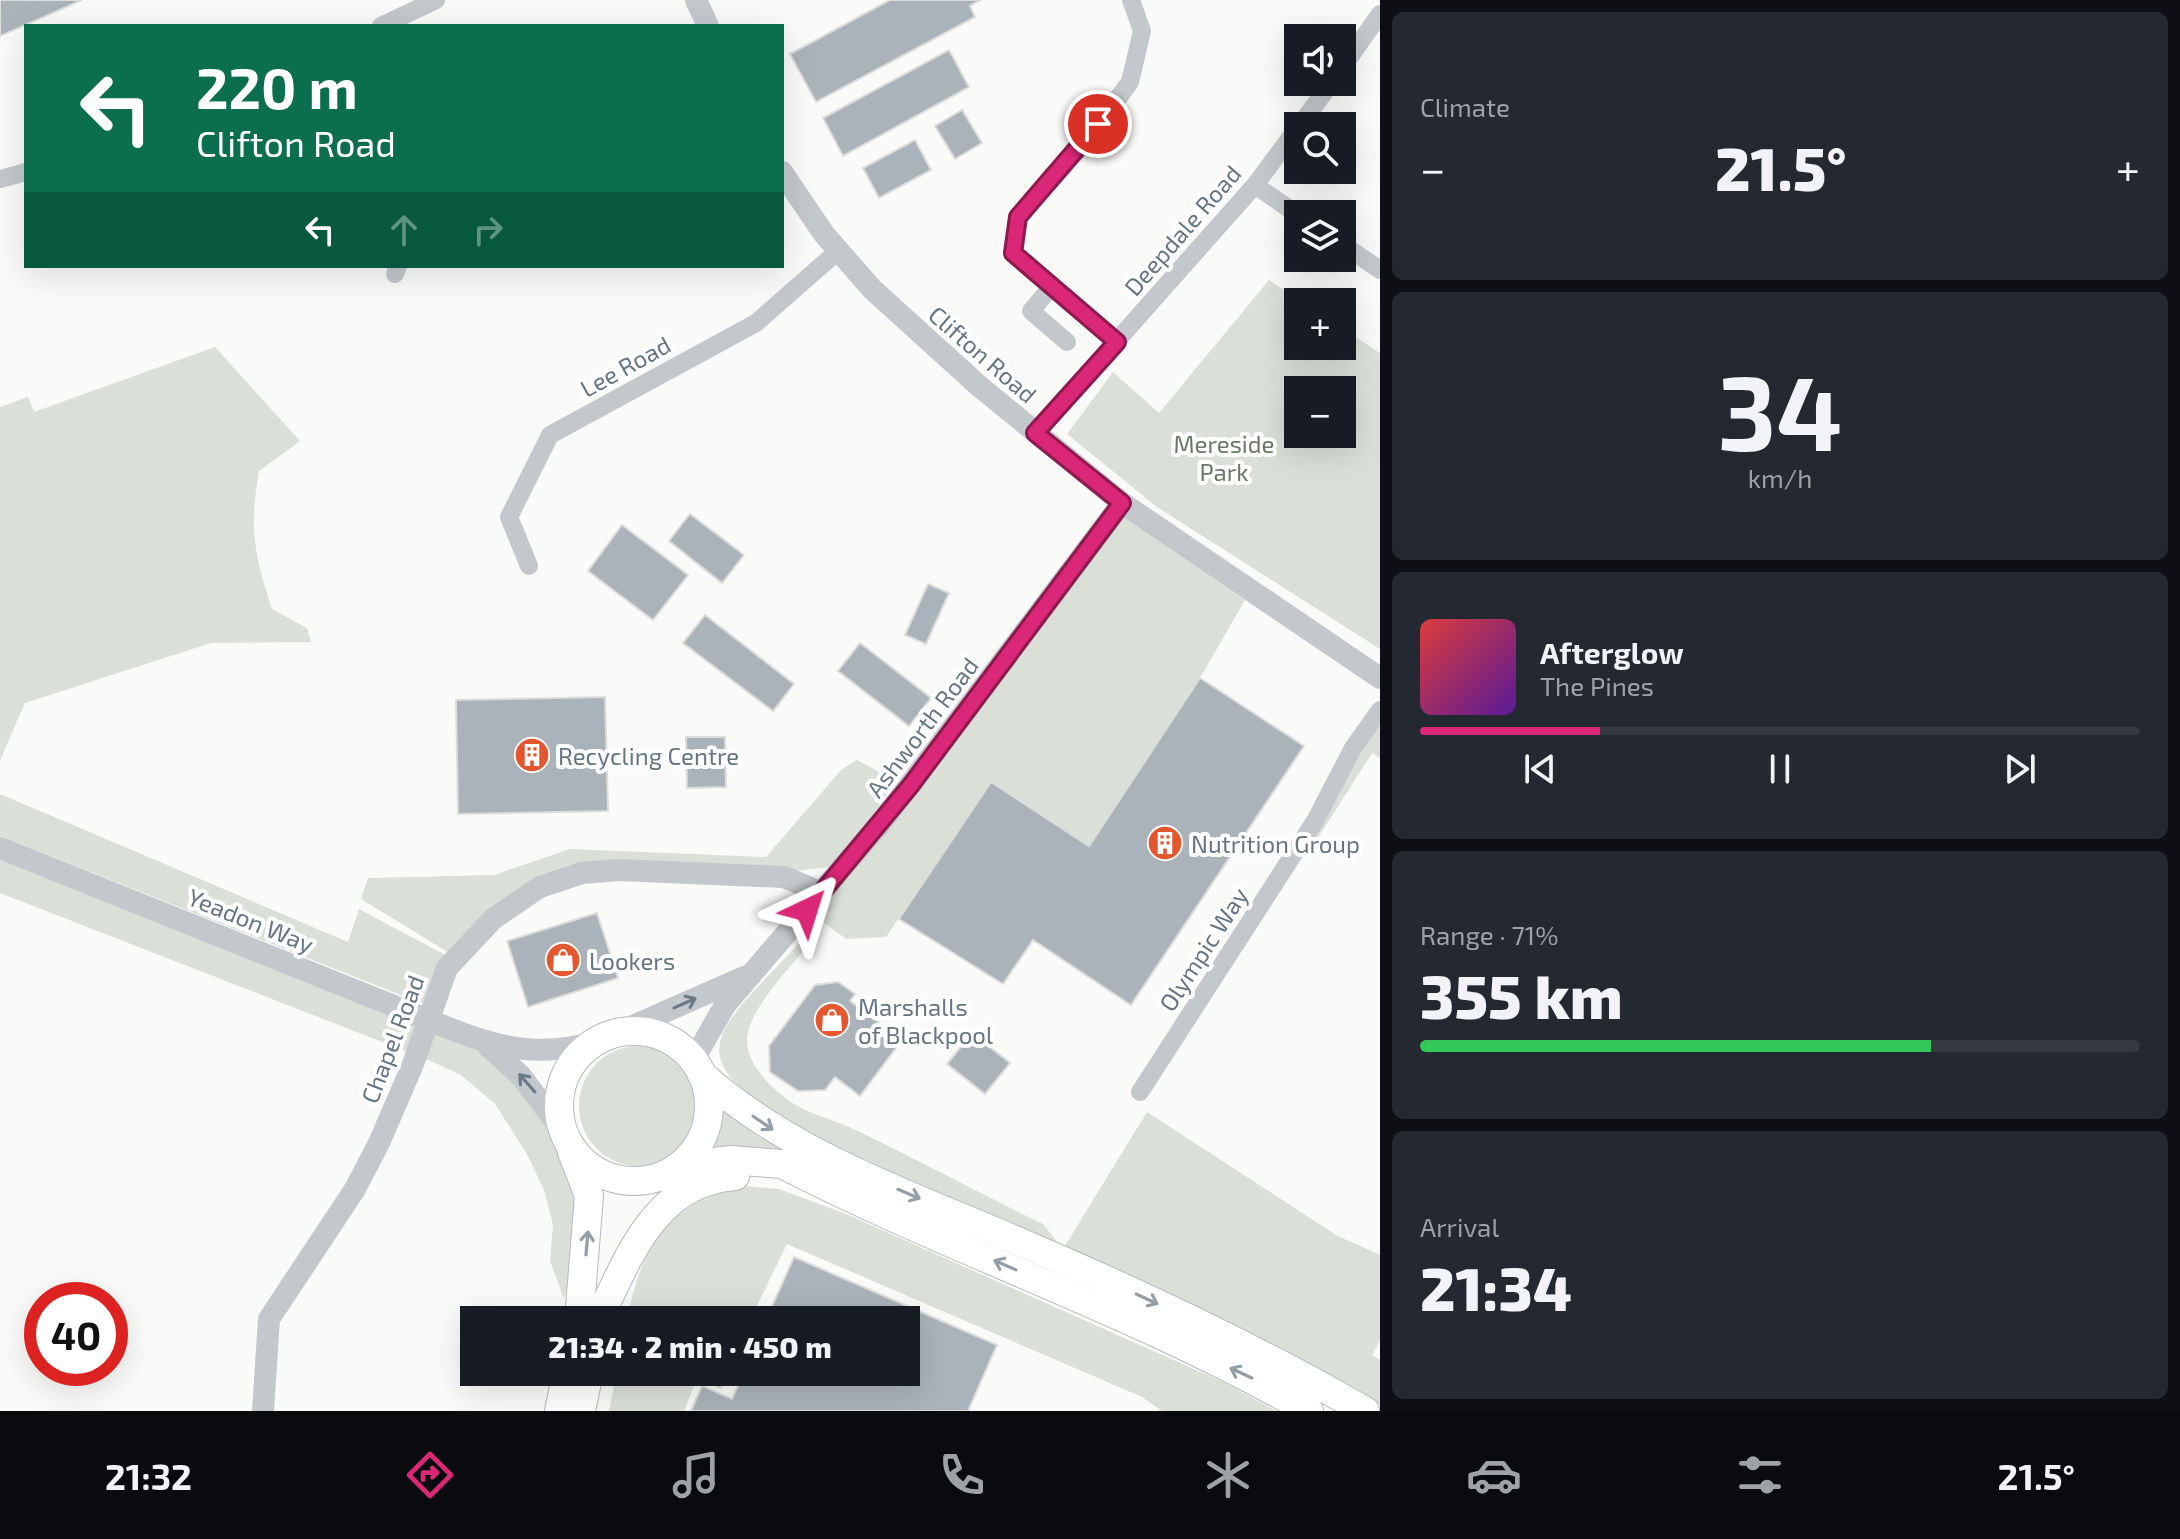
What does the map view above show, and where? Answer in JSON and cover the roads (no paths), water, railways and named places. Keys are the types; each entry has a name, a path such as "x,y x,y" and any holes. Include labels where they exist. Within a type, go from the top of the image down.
{"main road":[{"path":"592,1306 589,1196 567,1140 559,1108 563,1082 575,1060 606,1038 657,1035 676,1043 739,1107 777,1133 1278,1361 1365,1411"},
{"path":"597,1306 624,1231 668,1172 697,1148 707,1124 709,1099 698,1068"},
{"path":"567,1140 587,1165 608,1177 632,1182 731,1160 782,1164 823,1186 1079,1297 1259,1382 1309,1411"},
{"path":"600,1306 649,1223 668,1200 684,1191 712,1180 744,1175 823,1186"},
{"path":"559,1411 564,1386"},
{"path":"581,1411 586,1386"}],"street":[{"path":"388,0 388,23 436,0"},
{"path":"696,0 707,24"},
{"path":"1117,342 1013,253 1018,217 1083,145 1130,82 1142,31 1132,0"},
{"path":"1356,48 1380,14"},
{"name":"Deepdale Road","path":"1309,112 1321,96"},
{"name":"Deepdale Road","path":"1035,433 1255,185 1284,146"},
{"path":"0,179 24,173"},
{"name":"Clifton Road","path":"784,175 838,251 917,332 1035,433 1122,503 1380,678"},
{"path":"1255,185 1284,205"},
{"name":"Lee Road","path":"529,566 509,517 550,435 756,323 838,251"},
{"path":"1356,254 1380,270"},
{"path":"1052,286 1031,311 1067,342"},
{"name":"Ashworth Road","path":"698,1068 725,1005 822,893 986,687 1122,503"},
{"name":"Olympic Way","path":"1140,1092 1315,821 1353,748 1380,710"},
{"name":"Yeadon Way","path":"0,848 482,1042 514,1050 548,1052 606,1038"},
{"name":"Chapel Road","path":"263,1411 269,1319 355,1189 379,1143 413,1064 447,968 493,919 540,887 564,877 619,870 784,877 822,893"},
{"name":"Ashworth Road","path":"606,1038 753,974"},
{"name":"Yeadon Way","path":"482,1042 521,1076 567,1140"}],"place":[{"name":"Recycling Centre","path":"532,755"},
{"name":"Nutrition Group","path":"1165,843"},
{"name":"Lookers","path":"563,960"},
{"name":"Marshalls of Blackpool","path":"832,1020"}],"park label":[{"name":"Mereside Park","path":"1224,457"}]}
